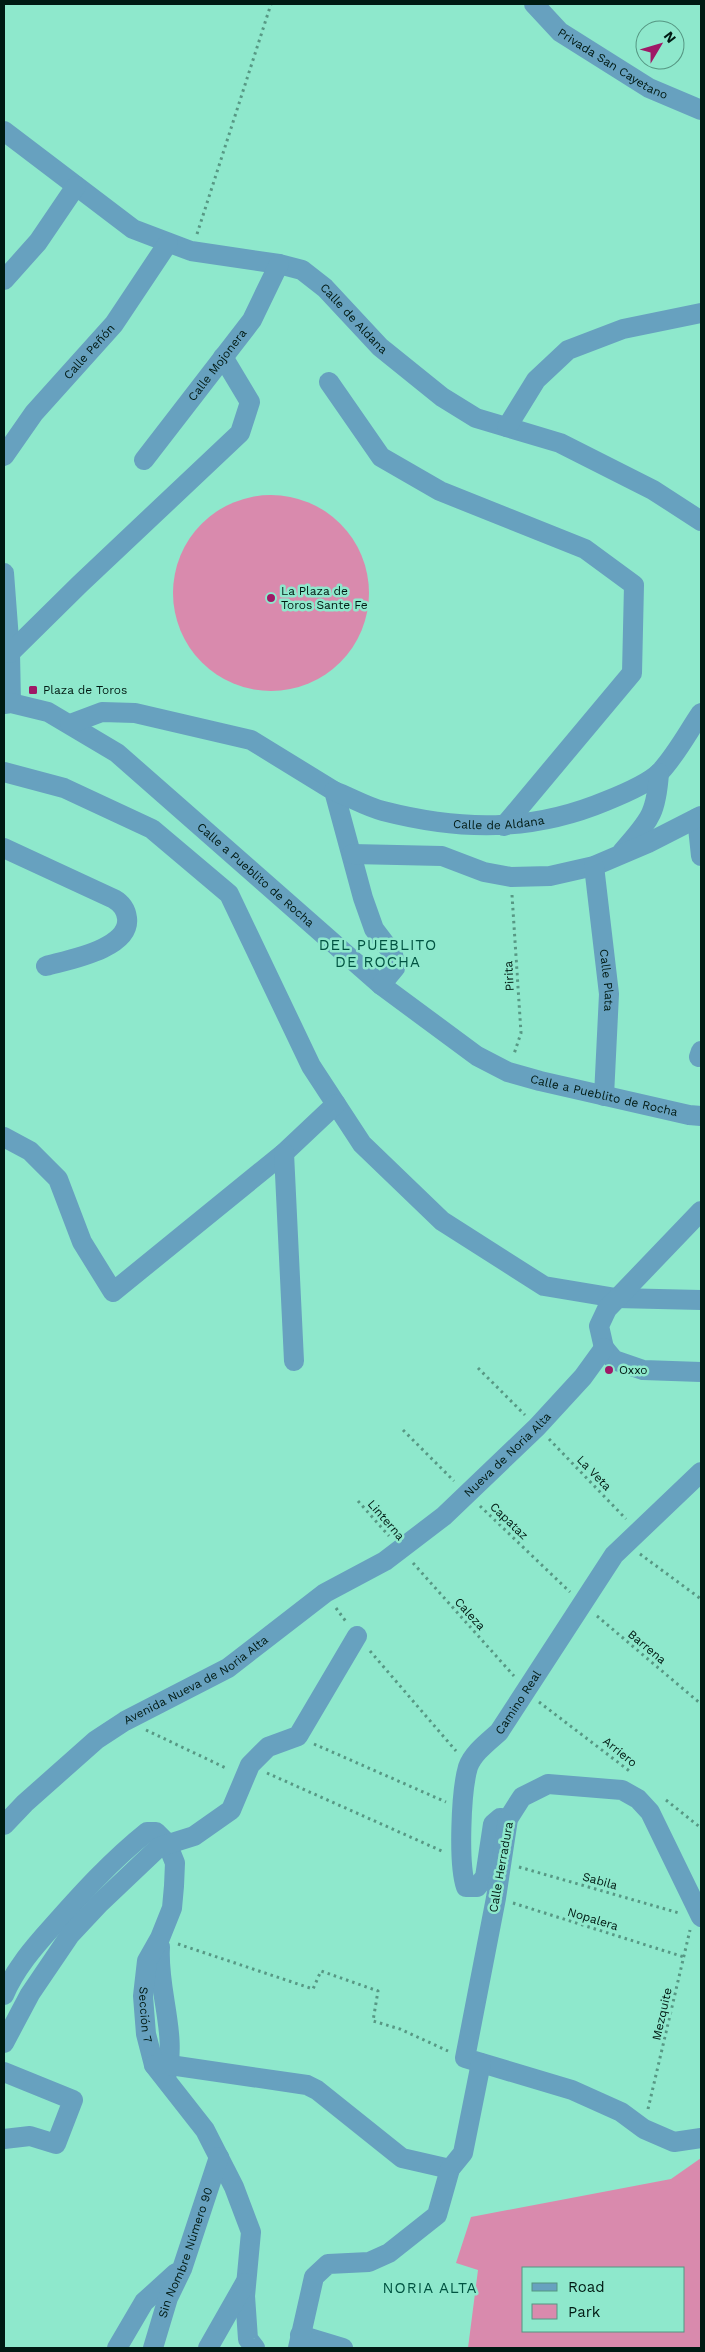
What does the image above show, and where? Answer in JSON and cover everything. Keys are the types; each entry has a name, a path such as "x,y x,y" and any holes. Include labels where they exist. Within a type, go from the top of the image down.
{"street":[{"name":"Privada San Cayetano","path":"534,4 560,32 584,48 649,88 701,110"},
{"name":"Calle de Aldana","path":"4,131 133,229 191,251 279,264 302,270 325,288 380,347 442,397 476,418 560,443 653,490 701,521"},
{"path":"4,280 38,242 76,186"},
{"name":"Calle Peñón","path":"4,456 34,412 114,324 168,243"},
{"name":"Calle Mojonera","path":"144,460 252,320 279,264"},
{"path":"507,427 536,380 568,350 623,329 701,312"},
{"path":"10,653 240,433 250,402 223,357"},
{"path":"329,382 381,457 440,491 585,549 634,585 632,673 504,826"},
{"path":"4,573 10,653 7,704"},
{"name":"Calle a Pueblito de Rocha","path":"7,704 48,712 117,753 381,985 476,1056 508,1072 604,1096 701,1116"},
{"name":"Calle de Aldana","path":"70,724 102,712 135,713 251,740 334,791 382,811 459,826 504,826 540,821 582,810 621,794 659,773 701,713"},
{"path":"4,772 64,788 152,829 229,894 311,1066 362,1144 442,1221 544,1286 616,1298 701,1300"},
{"path":"619,855 650,819 657,801 659,773"},
{"path":"334,791 363,898 374,929 393,954 395,968 381,985"},
{"path":"352,854 442,856 484,872 511,876 550,876 594,866 648,843 699,817 701,856"},
{"path":"4,848 114,899 125,910 126,926 117,940 98,952 46,966"},
{"name":"Calle Plata","path":"594,866 609,994 604,1096"},
{"path":"4,1137 30,1151 58,1179 82,1242 113,1292 284,1153 336,1104"},
{"path":"284,1153 294,1361"},
{"path":"701,1211 686,1229 616,1298 607,1309 599,1326 604,1348 614,1360 642,1370 701,1372"},
{"name":"Nueva de Noria Alta","path":"401,1550 444,1516 537,1427 583,1377 604,1348"},
{"name":"Camino Real","path":"469,1766 477,1753 499,1732 581,1603 614,1555 701,1472"},
{"name":"Avenida Nueva de Noria Alta","path":"4,1825 25,1803 96,1740 125,1720 228,1668 325,1593 401,1550"},
{"path":"4,2043 30,1994 70,1935 141,1863 167,1843 194,1836 231,1810 248,1771 268,1747 298,1736 357,1636"},
{"path":"469,1766 460,1860 466,1887 477,1887 485,1877 493,1824 500,1818 508,1819"},
{"name":"Calle Herradura","path":"299,2342 314,2277 328,2264 369,2262 389,2253 437,2215 450,2169 463,2153 473,2061 508,1819 522,1797 548,1784 622,1790 638,1799 650,1812 696,1912"},
{"path":"4,1995 10,1981 38,1944 83,1892 129,1846 147,1832 156,1832 167,1843"},
{"name":"Sección 7","path":"163,2069 146,2034 143,1996 147,1961 160,1938 172,1908 175,1863 167,1843"},
{"path":"473,2061 572,2090 621,2112 644,2129 674,2142 701,2138"},
{"path":"163,2069 205,2130 234,2187 251,2232 245,2296 248,2339 255,2348"},
{"path":"163,2069 306,2085 317,2090 402,2158 450,2169"},
{"path":"4,2072 73,2100 56,2144 30,2136 4,2139"},
{"name":"Sin Nombre Número 90","path":"153,2348 168,2298 182,2269 219,2157"},
{"path":"117,2348 144,2302 182,2269"},
{"path":"208,2348 247,2280"},
{"path":"299,2342 343,2348"}],"path":[{"path":"191,251 271,4"},
{"name":"Pirita","path":"508,1072 521,1033 511,876"},
{"name":"La Veta","path":"478,1368 537,1427 632,1538 701,1599"},
{"name":"Capataz","path":"403,1430 581,1603"},
{"name":"Linterna","path":"358,1501 401,1550"},
{"name":"Caleza","path":"401,1550 525,1691"},
{"path":"325,1593 357,1636 469,1766"},
{"name":"Barrena","path":"581,1603 701,1704"},
{"name":"Arriero","path":"525,1691 582,1732 634,1774"},
{"path":"125,1720 460,1860"},
{"path":"298,1736 464,1810"},
{"path":"664,1798 701,1828"},
{"name":"Sabila","path":"501,1862 696,1912"},
{"name":"Nopalera","path":"496,1898 684,1957"},
{"name":"Mezquite","path":"644,2129 696,1912"},
{"path":"160,1938 313,1989 321,1971 378,1991 373,2021 400,2029 473,2061"}],"green space":[{"name":"La Plaza de Toros Sante Fe","path":"261,495 281,495 300,499 317,506 326,511 347,531 362,555 369,583 369,603 362,631 353,648 333,669 317,680 300,687 281,691 261,691 233,684 216,675 189,648 177,622 173,603 173,583 180,555 189,538 216,511 242,499"},
{"path":"701,2158 701,2348 468,2348 478,2270 456,2263 471,2217 671,2179"}],"place":[{"name":"La Plaza de Toros Sante Fe","path":"271,598"},
{"name":"Plaza de Toros","path":"33,690"},
{"name":"Oxxo","path":"609,1370"}],"district":[{"name":"DEL PUEBLITO DE ROCHA","path":"378,954"},
{"name":"NORIA ALTA","path":"430,2288"}]}
